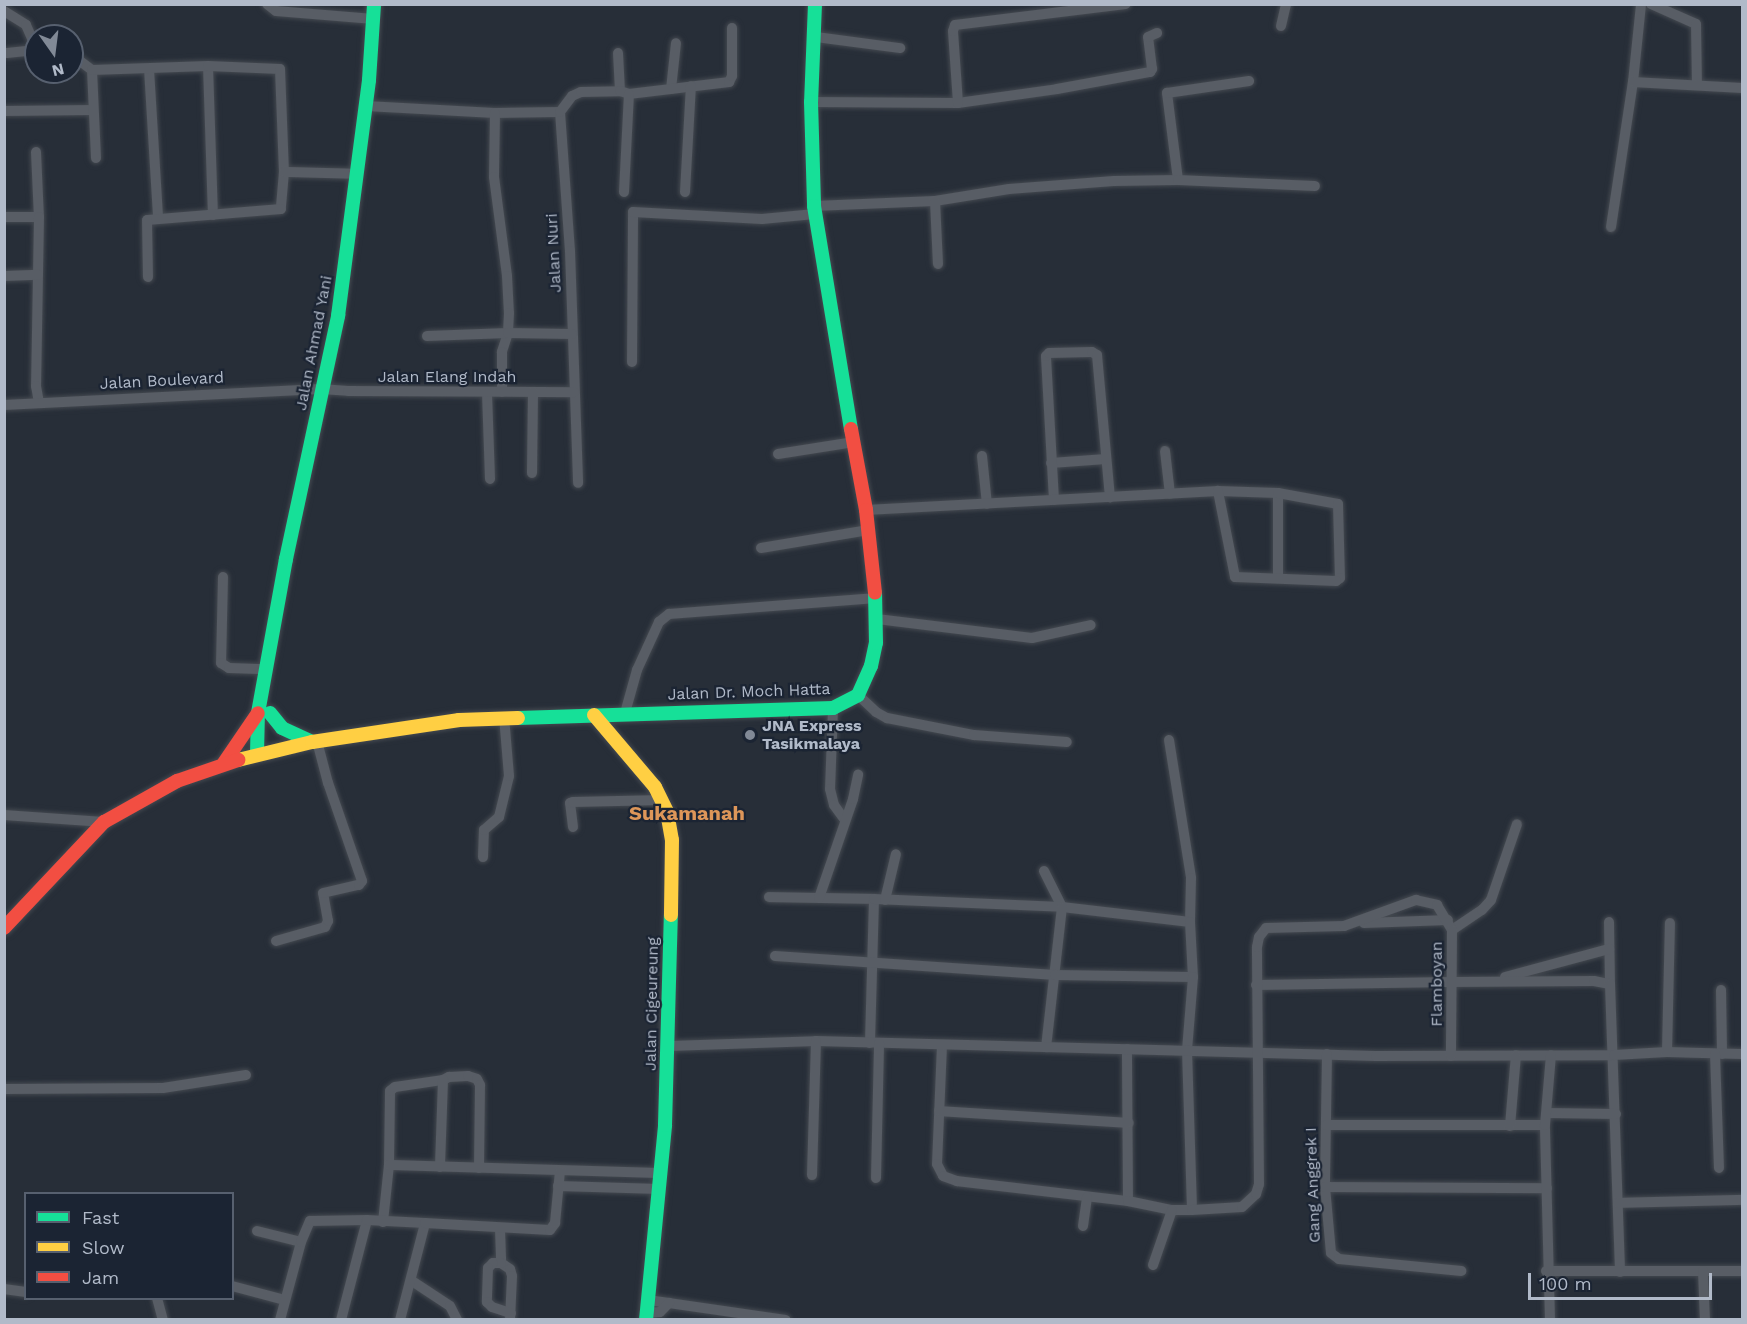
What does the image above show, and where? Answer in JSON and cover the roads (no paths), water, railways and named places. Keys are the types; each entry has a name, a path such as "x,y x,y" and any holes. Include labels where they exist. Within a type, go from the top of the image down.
{"main road":[{"name":"Jalan Ahmad Yani","path":"257,753 264,713 263,684 321,389 338,316 366,106 374,4"},
{"path":"816,4 811,102 815,210 866,510 876,598 872,666 858,695"},
{"name":"Jalan Dr. Moch Hatta","path":"4,928 104,822 141,799 224,763 257,753 408,726 504,717 833,708 858,695"},
{"name":"Jalan Ahmad Yani","path":"264,713 274,749"},
{"path":"224,763 264,713 282,728 315,741"},
{"name":"Jalan Cigeureung","path":"594,714 663,800 668,812 672,856 669,1046 662,1173 647,1311"}],"street":[{"path":"267,4 276,11 374,19"},
{"path":"958,103 953,31 956,25 1126,4"},
{"path":"1281,26 1286,4"},
{"path":"1611,227 1633,82 1641,4"},
{"path":"1651,4 1696,24 1697,85"},
{"path":"4,12 24,24"},
{"path":"366,106 495,113 560,112 567,100 576,94 671,89 731,80 732,28"},
{"path":"811,102 958,103 1058,89 1150,72 1152,69 1148,37 1157,33"},
{"path":"816,37 900,48"},
{"path":"671,89 676,43"},
{"path":"7,52 24,50"},
{"path":"618,52 624,92 624,192"},
{"path":"84,64 92,70 208,66 280,69 284,172 280,211 158,218 146,222 148,277"},
{"path":"208,66 213,215"},
{"path":"149,69 158,218"},
{"path":"92,70 96,158"},
{"path":"1178,180 1167,93 1249,81"},
{"path":"1633,82 1743,88"},
{"path":"685,192 691,86"},
{"path":"4,111 93,110"},
{"name":"Jalan Nuri","path":"560,112 570,251 578,483"},
{"path":"495,113 494,177 507,276 508,333 502,352 502,392"},
{"path":"36,152 39,217 36,386 39,403"},
{"path":"284,172 358,174"},
{"path":"632,362 633,212 762,219 815,210 935,201 1042,186 1178,180 1315,186"},
{"path":"935,201 938,264"},
{"path":"4,217 39,217"},
{"path":"4,276 38,275"},
{"path":"427,336 508,333 572,334"},
{"path":"1054,500 1046,356 1049,353 1096,353 1110,497"},
{"name":"Jalan Elang Indah","path":"321,389 487,393 574,392"},
{"name":"Jalan Boulevard","path":"4,405 321,389"},
{"path":"532,392 532,473"},
{"path":"487,393 490,479"},
{"path":"778,454 854,442"},
{"path":"1165,451 1170,494"},
{"path":"982,456 987,504"},
{"path":"1051,463 1106,459"},
{"path":"866,510 1218,491 1278,493 1338,504 1340,576 1336,581 1278,577 1238,578 1234,576 1218,491"},
{"path":"1278,493 1278,577"},
{"path":"761,548 869,530"},
{"path":"223,577 221,663 229,668 266,669"},
{"path":"625,713 637,670 659,622 669,614 876,598"},
{"path":"876,619 1032,638 1091,625"},
{"path":"858,695 876,712 887,718 974,735 1067,742"},
{"path":"833,708 830,789 834,805 845,820"},
{"path":"483,856 484,830 499,817 509,776 504,717"},
{"path":"1170,740 1191,878 1190,922 1193,977 1187,1050 1192,1210"},
{"path":"276,941 325,927 328,921 323,893 359,885 362,880 315,741"},
{"path":"819,898 858,775"},
{"path":"573,827 570,803 573,802 663,800"},
{"path":"4,814 104,822"},
{"path":"1354,923 1450,925 1482,910 1491,900 1516,824"},
{"path":"876,1178 872,964 880,899 896,854"},
{"path":"1044,871 1062,907 1046,1047"},
{"path":"769,897 1062,907 1190,922"},
{"name":"Flamboyan","path":"1256,985 1259,937 1266,928 1274,926 1335,927 1354,923 1416,900 1437,905 1450,925 1451,1056"},
{"path":"1609,922 1620,1272"},
{"path":"1667,1052 1670,923"},
{"path":"1490,981 1609,949"},
{"path":"775,956 1055,975 1193,977"},
{"path":"942,1045 937,1164 943,1176 957,1181 1128,1201 1172,1210 1242,1207 1256,1194 1259,1184 1256,985 1490,981 1594,981 1610,984"},
{"path":"1719,1168 1721,990"},
{"path":"812,1175 816,1041"},
{"path":"669,1046 816,1041 1451,1056 1614,1055 1667,1052 1743,1054"},
{"path":"1127,1049 1128,1201"},
{"name":"Gang Anggrek I","path":"1327,1054 1325,1187 1330,1248 1335,1257 1461,1271"},
{"path":"1510,1126 1516,1055"},
{"path":"1550,1320 1546,1271 1545,1125 1551,1055"},
{"path":"4,1089 163,1088 246,1075"},
{"path":"383,1222 389,1165 390,1091 395,1087 443,1080 454,1076 468,1076 477,1079 480,1085 479,1168"},
{"path":"440,1167 443,1080"},
{"path":"939,1111 1129,1123"},
{"path":"1547,1113 1616,1114"},
{"path":"1326,1125 1545,1125"},
{"path":"389,1165 662,1173"},
{"path":"280,1320 301,1242 313,1219 550,1230 555,1223 560,1171"},
{"path":"558,1186 660,1189"},
{"path":"1325,1187 1547,1188"},
{"path":"1083,1226 1087,1197"},
{"path":"1618,1203 1743,1200"},
{"path":"1153,1265 1172,1210"},
{"path":"341,1320 367,1220"},
{"path":"400,1320 425,1223"},
{"path":"500,1229 501,1263"},
{"path":"256,1231 301,1242"},
{"path":"493,1263 507,1265 512,1272 511,1316 487,1302 488,1268 493,1263"},
{"path":"1546,1271 1743,1271"},
{"path":"1703,1271 1705,1320"},
{"path":"411,1281 450,1306 457,1320"},
{"path":"234,1287 285,1300"},
{"path":"4,1289 24,1292"},
{"path":"157,1300 164,1320"},
{"path":"647,1311 660,1312 669,1303 786,1320"}],"place":[{"name":"JNA Express Tasikmalaya","path":"750,735"}],"district":[{"name":"Sukamanah","path":"687,813"}]}
